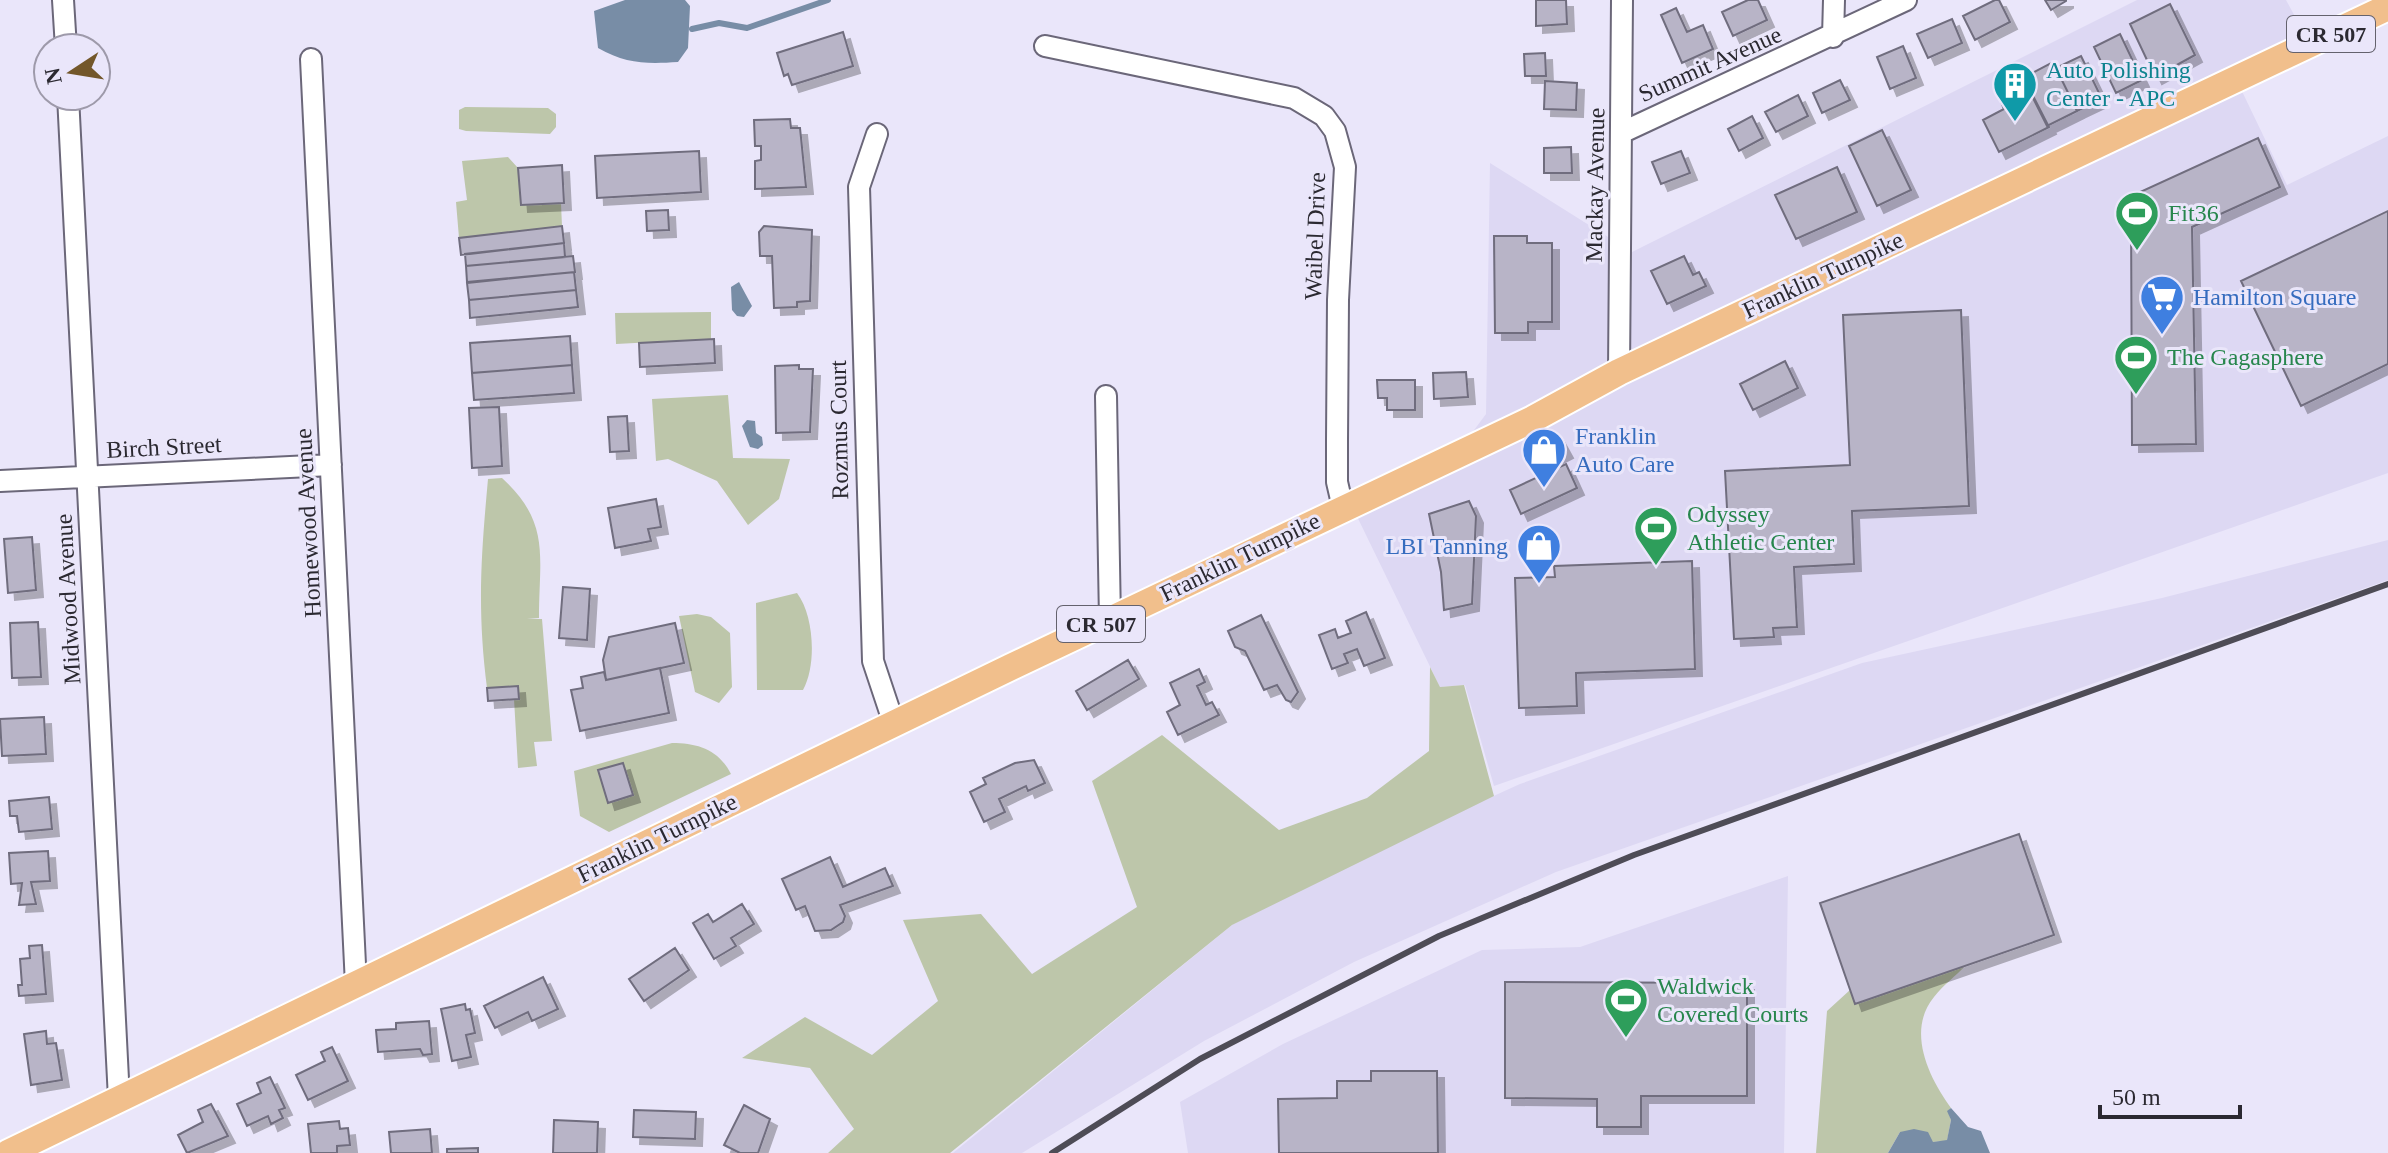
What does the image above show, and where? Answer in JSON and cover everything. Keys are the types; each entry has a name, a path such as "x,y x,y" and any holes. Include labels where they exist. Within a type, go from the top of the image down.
{"main road":[{"name":"Franklin Turnpike","path":"22,1150 119,1099 894,724 1533,419 1619,372 2388,7"}],"street":[{"path":"63,0 65,32"},
{"name":"Mackay Avenue","path":"1619,372 1622,0"},
{"path":"1833,37 1834,0"},
{"name":"Summit Avenue","path":"1623,132 1833,37 1906,0"},
{"name":"Waibel Drive","path":"1045,46 1294,98 1324,116 1335,131 1345,167 1338,300 1337,440 1337,482 1343,508"},
{"name":"Homewood Avenue","path":"311,59 356,985"},
{"name":"Midwood Avenue","path":"69,112 119,1099"},
{"name":"Rozmus Court","path":"877,134 859,187 869,586 873,661 894,724"},
{"path":"1106,396 1110,620"},
{"name":"Birch Street","path":"0,481 331,465"}],"shaded area":[{"path":"2137,0 2286,0 2310,44 2238,83 2287,185 2388,136 2388,473 1494,786 1465,685 1440,687 1348,498 1463,445 1486,414 1490,163 1632,252"},
{"path":"2388,540 2388,580 1556,872 1354,962 1204,1041 1022,1153 953,1153 1232,925 1375,850 1520,784 1862,663 2162,598"},
{"path":"1788,876 1784,1153 1188,1153 1180,1102 1283,1044 1482,950 1580,947"}],"green space":[{"path":"465,107 548,108 556,114 556,127 550,134 466,131 459,129 459,110"},
{"path":"508,157 518,168 521,205 561,204 562,226 459,238 456,202 467,200 462,161"},
{"path":"711,312 711,339 616,344 615,313"},
{"path":"728,395 733,458 790,459 779,499 748,525 717,481 668,459 656,461 652,399"},
{"path":"502,478 528,510 539,542 539,618 527,619 542,619 552,741 534,742 537,766 518,768 514,699 519,698 518,686 487,688 482,633 482,558 488,479"},
{"path":"797,593 807,614 812,640 810,667 803,690 757,690 756,603"},
{"path":"697,614 711,617 730,633 732,687 719,703 695,692 679,616"},
{"path":"1430,667 1440,687 1464,685 1494,796 1232,925 950,1153 828,1153 854,1129 810,1068 742,1058 805,1017 872,1055 938,1001 903,920 981,914 1032,974 1137,907 1092,781 1162,735 1279,830 1367,798 1429,751"},
{"path":"672,743 690,744 707,750 720,759 731,774 609,832 580,816 574,771"},
{"path":"1966,965 1934,997 1922,1024 1921,1039 1929,1069 1951,1108 1948,1111 1951,1120 1947,1141 1933,1142 1900,1132 1888,1153 1816,1153 1827,1011 1850,990 1856,1004"}],"water":[{"path":"625,0 685,0 690,6 688,48 678,62 637,62 598,48 594,11"},
{"path":"739,282 752,306 744,317 737,316 732,310 731,287"},
{"path":"747,420 755,421 756,433 762,437 763,445 758,449 750,447 742,426"},
{"path":"1951,1108 1968,1127 1981,1131 1990,1153 1888,1153 1900,1132 1914,1129 1928,1132 1933,1142 1947,1140 1951,1120 1947,1111"}],"building":[{"path":"1536,0 1566,0 1567,24 1536,26"},
{"path":"1748,0 1758,0 1767,20 1733,36 1722,12"},
{"path":"1999,0 2010,22 1975,40 1963,16"},
{"path":"2045,0 2066,0 2066,1 2051,10"},
{"path":"2170,4 2195,55 2155,77 2130,24"},
{"path":"1676,8 1687,32 1703,25 1713,49 1682,63 1661,15"},
{"path":"1952,19 1962,43 1928,58 1917,34"},
{"path":"843,32 853,66 792,85 788,74 784,76 777,53"},
{"path":"2120,34 2142,80 2116,93 2094,47"},
{"path":"1903,46 1916,78 1890,89 1877,57"},
{"path":"1545,53 1546,76 1525,76 1524,54"},
{"path":"2081,56 2102,99 2077,111 2056,68"},
{"path":"2053,62 2077,111 2047,126 2023,78"},
{"path":"1840,80 1850,100 1822,113 1813,93"},
{"path":"1545,81 1577,83 1576,110 1544,109"},
{"name":"Auto Polishing Center - APC","path":"2029,88 2049,127 1999,152 1983,120 2004,109 2001,102"},
{"path":"1798,95 1808,116 1776,132 1765,112"},
{"path":"1752,116 1763,138 1739,151 1728,129"},
{"path":"790,119 791,128 800,128 806,187 755,189 755,161 761,160 761,146 755,146 754,120"},
{"path":"1882,130 1911,190 1877,206 1849,146"},
{"name":"Hamilton Square","path":"2258,138 2280,187 2192,227 2196,444 2132,445 2131,208 2138,193"},
{"path":"1571,147 1572,173 1544,173 1544,148"},
{"path":"699,151 701,192 597,198 595,156"},
{"path":"1681,151 1690,173 1661,184 1652,162"},
{"path":"562,165 564,203 521,205 518,168"},
{"path":"1837,167 1857,212 1796,239 1775,195"},
{"path":"668,210 669,230 647,231 646,211"},
{"path":"2388,211 2388,364 2301,406 2241,281"},
{"path":"562,226 564,243 461,255 459,238"},
{"path":"764,226 812,230 810,301 797,302 797,307 774,308 772,256 760,256 759,232"},
{"path":"1494,236 1527,236 1527,243 1552,243 1552,322 1528,322 1528,333 1495,333"},
{"path":"564,243 565,257 466,266 465,254"},
{"path":"573,256 575,272 467,282 466,266"},
{"path":"1684,256 1693,275 1699,272 1706,286 1667,304 1651,271"},
{"path":"574,272 576,290 469,300 467,283"},
{"path":"576,290 578,307 470,318 469,300"},
{"path":"1961,310 1969,506 1852,511 1854,564 1794,567 1797,627 1773,628 1774,637 1734,639 1725,471 1850,465 1843,315"},
{"path":"570,336 572,365 472,373 470,343"},
{"path":"714,339 715,363 640,367 639,343"},
{"path":"1785,361 1798,388 1753,410 1740,384"},
{"path":"572,365 574,393 474,400 472,373"},
{"path":"799,365 799,369 813,369 810,432 776,433 775,366"},
{"path":"1466,372 1468,397 1434,399 1433,373"},
{"path":"1377,380 1415,380 1415,410 1387,410 1387,398 1378,398"},
{"path":"499,407 502,466 472,468 469,408"},
{"path":"627,416 629,451 610,452 608,417"},
{"path":"1556,433 1566,451 1539,465 1530,447"},
{"name":"Franklin Auto Care","path":"1566,464 1577,488 1521,514 1510,490"},
{"path":"656,499 661,527 648,529 651,541 615,548 608,508"},
{"path":"1469,501 1476,516 1472,604 1444,610 1441,572 1429,514"},
{"path":"32,537 36,590 8,593 4,539"},
{"path":"1692,561 1695,669 1576,673 1577,706 1519,708 1515,578 1555,577 1554,566"},
{"path":"563,587 590,589 587,640 559,638"},
{"path":"1366,612 1385,658 1364,666 1357,649 1344,654 1348,663 1332,669 1319,635 1335,629 1338,638 1351,633 1346,621"},
{"path":"1261,615 1298,692 1291,702 1286,700 1277,685 1264,690 1245,651 1235,647 1228,631"},
{"path":"38,622 41,677 12,678 10,623"},
{"path":"675,623 684,663 606,680 603,660 609,637"},
{"path":"1128,660 1139,679 1087,710 1076,691"},
{"path":"660,668 669,713 580,731 571,690 583,688 581,677 604,672 606,680"},
{"path":"1199,669 1205,682 1197,686 1206,705 1212,702 1219,715 1178,735 1167,712 1180,705 1170,683"},
{"path":"518,686 519,699 488,701 487,688"},
{"path":"44,717 46,754 2,756 0,719"},
{"path":"1034,760 1045,783 1028,791 1026,786 999,799 1005,812 984,822 970,792 986,784 983,778 1015,763"},
{"path":"623,763 633,795 608,803 598,770"},
{"path":"49,797 52,829 19,832 17,816 10,816 9,801"},
{"path":"2019,834 2054,935 1855,1004 1820,903"},
{"path":"48,851 50,881 31,882 36,904 19,905 22,883 11,884 9,853"},
{"path":"830,857 843,887 885,868 893,886 840,905 845,916 843,922 831,930 815,931 805,906 796,910 782,879"},
{"path":"742,904 754,924 731,938 736,946 714,959 693,923 708,914 713,922"},
{"path":"42,945 46,994 19,996 18,985 22,985 20,959 30,958 29,946"},
{"path":"675,948 689,970 644,1001 629,979"},
{"path":"543,977 558,1009 532,1021 528,1012 495,1028 484,1006"},
{"name":"Waldwick Covered Courts","path":"1505,982 1747,983 1747,1096 1641,1096 1641,1127 1597,1127 1597,1099 1505,1098"},
{"path":"465,1004 466,1010 470,1009 475,1033 466,1035 471,1057 452,1061 441,1009"},
{"path":"429,1021 432,1054 423,1055 420,1049 378,1052 376,1030 396,1029 396,1023"},
{"path":"46,1031 47,1044 56,1043 62,1080 31,1085 24,1034"},
{"path":"332,1047 348,1081 308,1100 296,1075 325,1061 321,1052"},
{"path":"1371,1071 1437,1071 1438,1153 1279,1153 1278,1099 1337,1098 1337,1081 1371,1081"},
{"path":"270,1077 285,1108 279,1110 283,1118 271,1124 268,1116 247,1126 237,1104 261,1093 257,1083"},
{"path":"211,1104 228,1136 187,1153 178,1135 203,1122 198,1110"},
{"path":"744,1105 770,1119 758,1153 740,1153 724,1145"},
{"path":"634,1110 696,1112 695,1139 633,1137"},
{"path":"554,1120 598,1122 597,1153 553,1153"},
{"path":"339,1121 340,1129 348,1128 350,1145 337,1146 337,1153 311,1153 308,1124"},
{"path":"430,1129 432,1153 391,1153 389,1132"},
{"path":"478,1148 478,1153 447,1153 447,1149"}],"waterway":[{"path":"692,29 719,23 747,28 828,0"}],"railway":[{"path":"1052,1153 1200,1059 1439,936 1634,855 2388,584"}],"place":[{"name":"Auto Polishing Center - APC","path":"2015,123"},
{"name":"Fit36","path":"2137,252"},
{"name":"Hamilton Square","path":"2162,336"},
{"name":"The Gagasphere","path":"2136,396"},
{"name":"Franklin Auto Care","path":"1544,489"},
{"name":"Odyssey Athletic Center","path":"1656,567"},
{"name":"LBI Tanning","path":"1539,585"},
{"name":"Waldwick Covered Courts","path":"1626,1039"}]}
